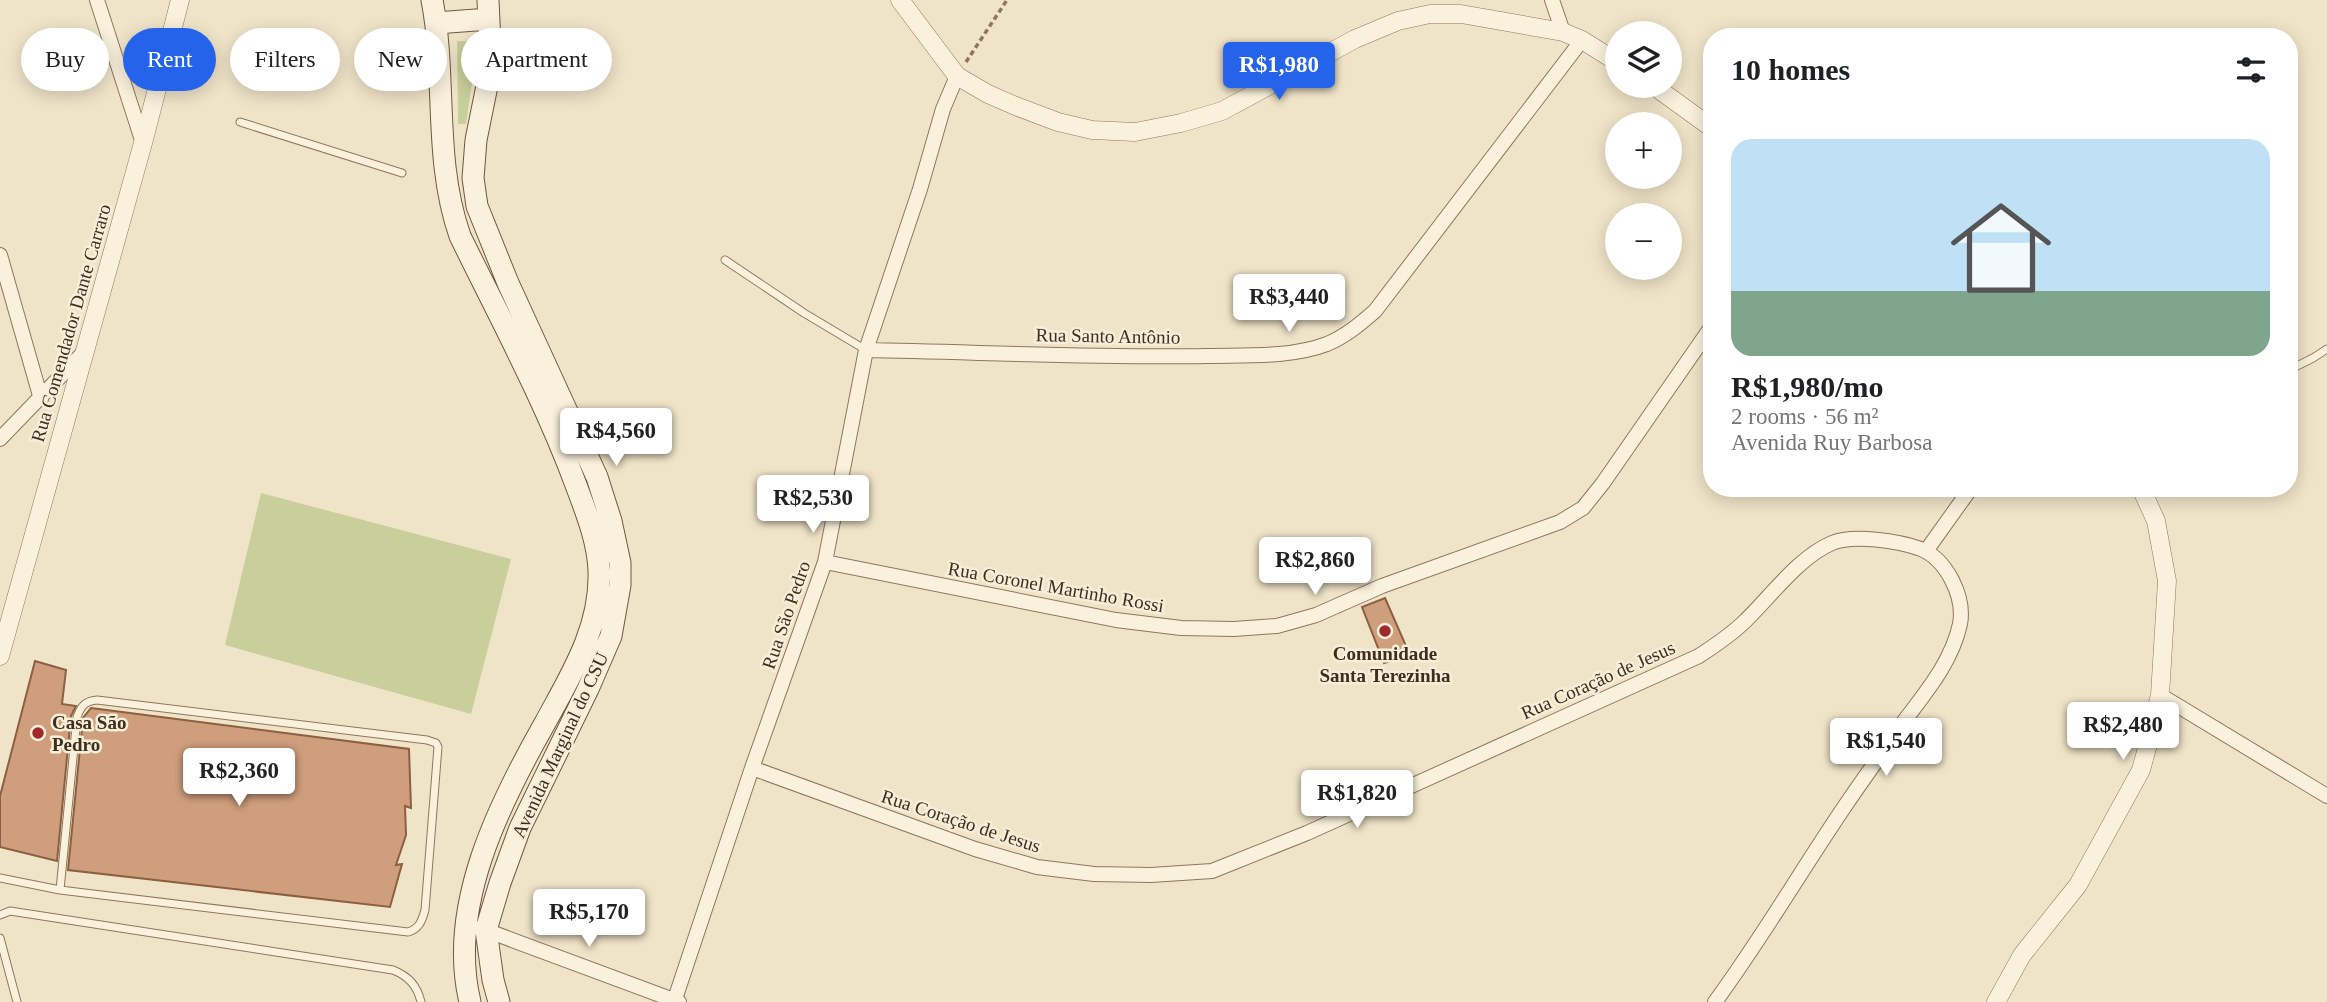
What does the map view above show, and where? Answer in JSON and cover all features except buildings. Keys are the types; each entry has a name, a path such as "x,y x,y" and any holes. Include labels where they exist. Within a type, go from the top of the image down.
{"main road":[{"name":"Avenida Marginal do CSU","path":"432,0 436,23 441,140 452,213 460,236 560,443 592,529 599,571 596,612 578,663 529,750 500,813 475,879 476,926"},
{"name":"Avenida Marginal do CSU","path":"476,926 500,883 520,828 588,690 611,636 620,585 620,562 597,477 508,283 477,206 473,178 476,140 491,66 489,9"},
{"path":"436,23 489,9"},
{"path":"470,1002 463,960 476,926"},
{"path":"476,926 499,1002"}],"street":[{"path":"97,0 143,143"},
{"name":"Rua Comendador Dante Carraro","path":"0,656 143,143 180,0"},
{"path":"900,0 957,76 998,99 1058,122 1092,130 1135,132 1222,111 1335,49 1398,21 1430,14 1461,14 1563,32 1605,54"},
{"path":"1552,0 1563,32"},
{"name":"Rua Santo Antônio","path":"866,350 1171,357 1259,355 1303,350 1326,344 1354,329 1374,311 1582,40"},
{"name":"Rua São Pedro","path":"676,1001 751,768 825,562 866,350 920,190 945,102 957,76"},
{"path":"1671,98 1703,121"},
{"path":"0,255 41,399"},
{"name":"Rua Coronel Martinho Rossi","path":"825,562 1116,620 1181,628 1234,629 1277,626 1316,615 1382,586 1560,522 1583,508 1703,339"},
{"path":"0,439 83,353"},
{"path":"1715,1002 1845,806 1942,669 1955,642 1960,621 1960,599 1939,562 1926,551 1965,497"},
{"path":"1996,1002 2022,955 2078,885 2141,771 2160,695 2167,581 2156,521 2145,497"},
{"name":"Rua Coração de Jesus","path":"751,768 975,849 1037,867 1094,874 1151,875 1212,871 1307,833 1699,656 1724,640 1804,562 1833,542 1884,540 1926,551"},
{"path":"2160,695 2327,796"},
{"path":"476,926 676,1001"}],"lane":[{"path":"240,122 402,173"},
{"path":"725,260 804,313 866,350"},
{"path":"2298,366 2327,349"},
{"path":"0,878 60,890 414,931 425,910 438,747 432,741 413,738 97,700 85,703 77,717 60,890"},
{"path":"0,915 10,911 393,970 408,976 419,993 421,1002"},
{"path":"0,938 17,1002"}],"path":[{"path":"957,76 1007,0"}],"green space":[{"path":"457,41 461,41 461,91 471,91 466,124 458,124"},
{"path":"261,493 511,559 471,714 225,645"}],"place":[{"name":"Comunidade Santa Terezinha","path":"1385,631"},
{"name":"Casa São Pedro","path":"38,733"}]}
